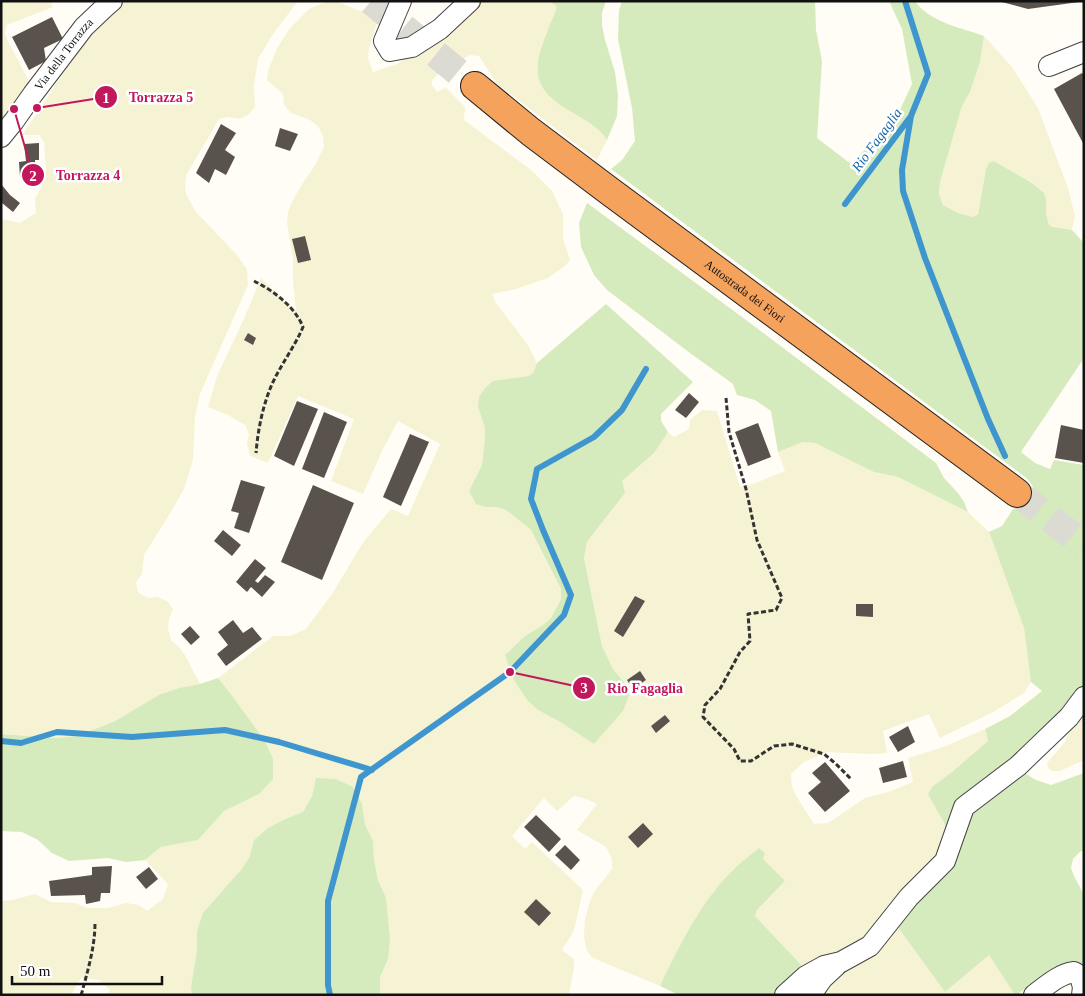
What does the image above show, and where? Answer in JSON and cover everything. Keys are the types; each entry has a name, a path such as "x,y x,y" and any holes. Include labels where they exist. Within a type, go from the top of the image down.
{"highway":[{"name":"Autostrada dei Fiori","path":"475,86 608,190 1017,493"}],"street":[{"name":"Via della Torrazza","path":"1,137 84,27 112,1"},
{"path":"401,1 384,41 390,51 412,47 440,29 470,1"},
{"path":"1049,66 1084,52"},
{"path":"811,995 822,979 841,962 870,946 909,897 945,861 964,807 1018,766 1069,717 1084,696"},
{"path":"785,995 806,976 824,966 841,962"},
{"path":"1034,995 1068,972 1074,972 1080,976 1083,987 1082,995"}],"path":[{"path":"254,281 272,291 295,312 303,327 267,396 256,453"},
{"path":"726,398 729,432 746,489 757,540 782,598 776,610 748,614 750,640 740,652 720,689 704,704 703,717 734,749 740,761 751,761 774,746 792,744 824,754 852,780"},
{"path":"80,995 90,958 95,923"}],"shaded area":[{"path":"1,1 50,1 53,7 7,25 5,33 8,41 32,87 1,129"},
{"path":"125,1 298,1 273,34 258,59 254,86 255,107 248,115 239,119 229,117 219,119 187,174 185,183 186,194 196,212 237,255 247,269 248,285 200,394 195,416 193,460 184,489 144,555 142,574 136,582 138,592 147,598 157,597 167,601 173,609 168,629 171,640 185,655 200,684 179,688 114,721 77,736 57,738 1,734 1,219 20,223 36,213 35,198 41,188 46,169 44,142 39,135 22,135 68,63 98,23"},
{"path":"328,1 338,2 377,16 378,19 369,48 368,58 373,72 397,64 471,13 481,1 550,1 558,7 541,47 537,71 573,113 599,128 607,140 597,160 497,84 479,56 470,55 438,74 432,80 432,85 437,92 446,88 465,107 464,120 531,170 552,191 563,214 563,238 570,260 565,266 548,278 516,289 492,294 496,303 528,345 537,363 533,373 528,376 493,381 478,407 485,428 485,438 482,465 469,491 486,507 506,510 531,530 561,589 561,599 551,618 525,636 528,701 538,710 562,723 623,681 613,669 602,646 584,558 587,542 625,493 621,481 654,453 668,432 674,437 689,429 690,420 702,410 717,411 740,487 753,484 785,471 778,452 803,442 815,443 874,472 898,477 968,512 989,532 1024,628 1031,682 1024,693 995,711 940,738 929,714 883,731 887,753 827,752 804,762 791,774 792,787 814,824 828,823 865,798 888,792 913,782 908,758 946,746 985,729 988,741 933,786 943,821 950,835 945,850 869,939 806,970 755,916 757,910 785,881 735,868 715,890 697,916 660,986 593,958 586,948 584,937 585,919 594,892 612,869 612,859 606,847 577,830 597,804 574,796 557,811 544,798 512,836 525,849 532,842 583,890 575,926 562,950 574,959 569,995 380,995 380,977 388,959 386,898 378,880 373,841 365,824 362,804 316,778 312,796 303,812 268,828 254,840 249,858 197,931 197,950 191,987 192,995 107,995 110,990 99,980 81,978 71,995 1,995 1,901 35,894 51,902 75,903 87,908 107,908 126,903 139,905 147,911 163,899 168,884 145,860 161,847 198,840 224,811 259,794 230,693 218,678 273,636 290,636 306,629 332,594 364,541 391,509 408,516 440,444 398,421 363,494 331,481 354,419 298,396 268,463 250,456 247,443 249,434 245,425 228,415 208,407 217,376 261,278 296,310 293,257 287,223 288,212 324,147 323,136 318,126 310,120 291,113 284,105 283,94 267,80 268,71 277,48 290,28 309,9"},
{"path":"984,36 1012,67 1038,108 1068,188 1075,216 1072,230 1049,225 1044,193 1032,183 994,161 986,169 978,214 973,217 958,213 943,205 939,194 940,182 962,106 970,92 980,62"},
{"path":"1084,709 1084,760 1060,771 1052,771 1048,768 1047,763 1065,742 1073,723"},
{"path":"894,922 945,992 989,954 1015,995 820,995 824,986 875,950"}],"green space":[{"path":"550,1 606,1 602,13 602,25 615,72 618,95 617,116 607,140 593,125 561,106 544,89 539,80 538,59 557,7"},
{"path":"622,1 815,1 816,30 822,61 817,138 851,164 897,116 912,84 902,29 889,1 915,1 921,8 937,19 984,36 980,62 970,92 962,106 940,182 939,194 943,205 958,213 973,217 978,214 986,169 989,163 994,161 1032,183 1044,193 1049,225 1072,230 1084,243 1084,358 1021,452 1035,463 1050,469 1054,460 1084,465 1084,691 950,835 928,794 933,786 988,741 985,729 1010,716 1042,691 1031,682 1024,628 989,532 1002,526 1013,509 1021,511 1025,504 1034,499 1033,486 1025,477 611,169 622,160 635,141 632,108 618,39 619,10"},
{"path":"587,203 936,463 944,478 964,502 968,512 898,477 874,472 815,443 803,442 778,452 771,411 755,400 737,395 733,384 607,290 594,275 581,247 579,223"},
{"path":"606,304 693,382 661,414 661,421 668,432 654,453 622,481 625,493 587,542 584,558 602,646 613,669 630,693 623,711 594,744 538,710 528,701 514,680 505,655 525,636 551,618 561,599 561,589 531,530 506,510 476,504 469,491 482,465 485,428 478,407 479,397 485,388 493,381 528,376 533,373 537,363"},
{"path":"218,678 265,741 273,759 273,779 259,794 224,811 198,840 161,847 145,860 126,862 108,858 69,861 52,853 38,840 22,832 1,831 1,734 57,738 77,736 115,721 159,695"},
{"path":"1025,769 1026,774 1051,785 1084,773 1084,850 1073,859 1071,868 1084,895 1084,968 1071,961 1048,971 1015,995 989,955 945,992 894,922 966,813"},
{"path":"316,778 336,779 353,787 362,804 365,824 373,841 378,880 386,898 390,939 388,959 380,977 380,995 192,995 191,987 197,950 197,931 203,913 240,871 249,858 254,840 268,828 303,812 312,796"},
{"path":"759,848 765,853 763,859 785,881 757,910 755,916 806,970 776,995 679,995 660,986 692,924 712,894 735,868"}],"building":[{"path":"998,1 1079,1 1079,2 1028,9"},
{"path":"52,17 63,39 44,48 46,61 29,70 12,37"},
{"path":"1082,73 1084,75 1084,145 1054,89"},
{"path":"221,124 236,133 225,150 235,157 226,175 215,169 209,183 196,173"},
{"path":"280,128 298,134 290,151 275,146"},
{"path":"39,143 39,160 35,160 36,175 20,177 19,162 26,161 24,144"},
{"path":"1,184 20,203 13,212 1,204"},
{"path":"305,236 311,260 298,263 292,239"},
{"path":"248,333 256,338 253,345 244,340"},
{"path":"689,393 699,402 686,418 675,410"},
{"path":"297,401 318,409 294,466 274,456"},
{"path":"324,412 347,422 324,478 302,469"},
{"path":"758,423 771,457 748,466 735,432"},
{"path":"1061,425 1084,430 1084,463 1055,458"},
{"path":"410,434 429,442 401,506 383,497"},
{"path":"241,480 265,487 249,533 234,528 239,513 231,511"},
{"path":"313,485 354,503 322,580 281,562"},
{"path":"223,530 241,545 232,556 214,541"},
{"path":"255,559 266,568 255,581 258,583 265,575 275,582 262,597 251,587 247,592 236,582"},
{"path":"635,596 645,601 623,637 614,631"},
{"path":"856,604 873,604 873,617 856,616"},
{"path":"233,620 243,633 252,627 262,639 226,666 217,654 228,645 218,632"},
{"path":"190,626 200,637 191,645 181,634"},
{"path":"640,671 646,680 633,689 627,680"},
{"path":"665,715 670,721 656,733 651,726"},
{"path":"908,726 915,742 898,752 889,737"},
{"path":"903,761 907,777 883,783 879,768"},
{"path":"825,762 850,791 825,812 808,793 821,782 812,773"},
{"path":"536,815 561,839 549,852 524,827"},
{"path":"643,823 653,834 638,848 628,837"},
{"path":"565,845 580,860 571,870 555,855"},
{"path":"112,866 110,893 101,893 100,901 86,904 85,895 51,896 49,881 92,875 92,867"},
{"path":"149,867 158,879 146,889 136,877"},
{"path":"536,899 551,913 539,926 524,912"}],"waterway":[{"name":"Rio Fagaglia","path":"845,204 911,116 928,74 905,1"},
{"path":"911,116 902,170 903,191 925,258 988,419 1005,456"},
{"name":"Rio Fagaglia","path":"330,995 328,985 328,901 361,777 510,672 564,615 571,595 531,499 537,469 594,437 622,410 646,369"},
{"path":"1,741 21,743 57,732 132,737 225,730 279,742 372,770"}],"tunnel":[{"path":"371,1 475,86"},
{"path":"1017,493 1084,545"}],"place":[{"name":"Torrazza 5","path":"37,108"},
{"name":"Torrazza 4","path":"14,109"},
{"name":"Rio Fagaglia","path":"510,672"}]}
